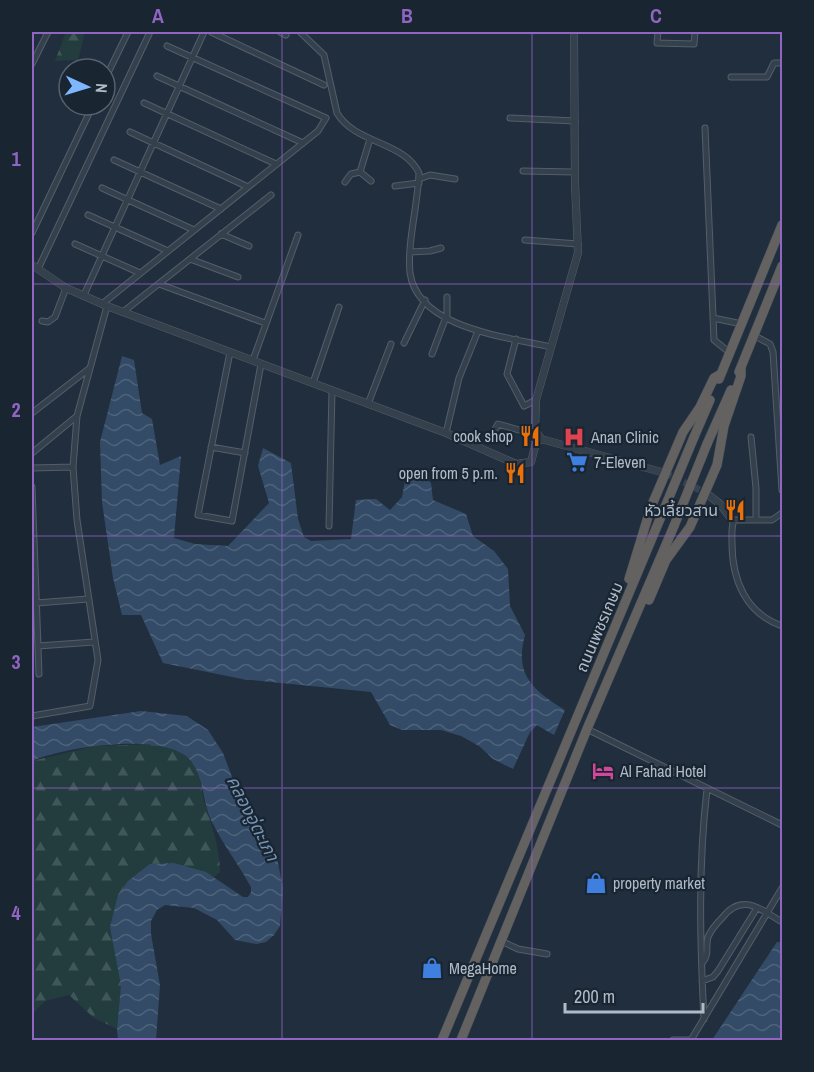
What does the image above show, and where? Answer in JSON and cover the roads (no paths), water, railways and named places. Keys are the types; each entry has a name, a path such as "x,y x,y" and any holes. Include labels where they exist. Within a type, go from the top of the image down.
{"highway":[{"name":"ถนนเพชรเกษม","path":"442,1041 783,225"},
{"name":"ถนนเพชรเกษม","path":"461,1041 587,729 783,266"},
{"path":"721,374 714,378 700,407 683,432 665,473 625,591 622,612 635,617 641,617 666,560 690,527 717,465 724,426 741,376 741,368"}],"street":[{"path":"32,64 48,32"},
{"path":"116,57 128,32"},
{"path":"150,32 35,267 66,288 105,305 446,433 516,464 531,462 536,442 541,439 665,473"},
{"path":"84,295 204,32"},
{"path":"211,32 324,85"},
{"path":"280,32 286,35"},
{"path":"300,32 324,55 342,122 415,163 420,172 410,252 411,275 430,308 478,331 551,346"},
{"path":"541,438 536,431 536,400 572,279 578,244 574,172 574,32"},
{"path":"658,32 657,43 694,44 695,32"},
{"path":"32,716 90,706 98,660 87,599 73,467 77,416 105,305 140,273 318,131 326,118 167,46"},
{"path":"731,77 767,77 774,63 783,63"},
{"path":"157,76 303,143"},
{"path":"144,103 276,164"},
{"path":"32,233 87,117"},
{"path":"510,118 575,121"},
{"path":"705,128 714,340 730,353"},
{"path":"130,132 248,188"},
{"path":"360,172 370,139"},
{"path":"114,160 221,208"},
{"path":"523,171 574,172"},
{"path":"360,172 371,181"},
{"path":"345,182 351,174 360,172"},
{"path":"395,186 419,181 430,175 455,179"},
{"path":"102,188 194,230"},
{"path":"123,312 271,195"},
{"path":"88,215 168,251"},
{"path":"221,234 249,246"},
{"path":"253,360 298,235"},
{"path":"525,240 578,244"},
{"path":"75,244 140,273"},
{"path":"410,252 441,248"},
{"path":"190,259 238,277"},
{"path":"159,284 265,323"},
{"path":"42,321 48,322 55,317 66,288"},
{"path":"432,354 447,318 447,297"},
{"path":"404,343 425,300"},
{"path":"313,383 339,306"},
{"path":"713,318 742,324"},
{"path":"411,325 419,328"},
{"path":"446,433 459,378 478,331"},
{"path":"754,336 770,344 772,352 783,490"},
{"path":"516,339 507,374 524,406 536,400"},
{"path":"368,404 390,344"},
{"path":"230,352 198,515 232,521 261,364"},
{"path":"32,413 90,368"},
{"path":"329,526 332,390"},
{"path":"32,453 77,416"},
{"path":"493,433 498,424 519,430 536,431"},
{"path":"751,437 756,488 756,519"},
{"path":"211,447 245,453"},
{"path":"32,468 73,467"},
{"path":"32,487 39,674"},
{"path":"705,493 720,504 733,521 733,568 739,589 770,620 783,626"},
{"path":"733,521 772,520 783,513"},
{"path":"36,603 87,599"},
{"path":"38,646 94,642"},
{"path":"587,729 783,825"},
{"path":"704,1019 700,859 707,789"},
{"path":"673,1041 691,1040 783,888"},
{"path":"702,963 707,957 709,936 725,913 742,902 783,922"},
{"path":"702,981 713,977 718,971 757,908"},
{"path":"501,941 518,949 547,954"}],"water":[{"path":"122,356 134,360 142,413 152,419 160,465 181,456 174,538 195,544 228,546 269,503 258,466 263,448 291,463 298,519 304,537 311,541 351,539 356,500 376,499 390,510 402,497 406,475 418,470 431,483 433,500 466,514 473,536 494,551 508,569 510,606 525,635 522,649 524,671 535,688 565,710 554,735 537,725 530,732 513,769 493,759 479,746 461,736 441,730 402,730 390,725 371,692 242,679 163,663 141,615 122,615 113,578 102,502 100,442"},
{"path":"141,711 187,716 208,730 223,753 245,811 277,858 283,888 280,926 266,942 256,944 235,940 217,920 194,908 165,905 157,910 151,921 151,934 160,985 156,1040 118,1040 121,985 110,927 118,895 128,881 150,864 174,863 206,872 243,897 248,897 251,892 251,887 209,816 195,767 190,760 177,751 159,746 114,744 67,751 32,761 32,727"},
{"path":"777,942 782,942 782,1040 712,1040"}],"tunnel":[{"path":"665,473 706,493"}],"place":[{"name":"cook shop","path":"530,436"},
{"name":"Anan Clinic","path":"574,437"},
{"name":"7-Eleven","path":"577,462"},
{"name":"open from 5 p.m.","path":"515,473"},
{"name":"หัวเลี้ยวสาน","path":"735,510"},
{"name":"Al Fahad Hotel","path":"603,771"},
{"name":"property market","path":"596,883"},
{"name":"MegaHome","path":"432,968"}],"water label":[{"name":"คลองอู่ตะเภา","path":"253,818"}]}
